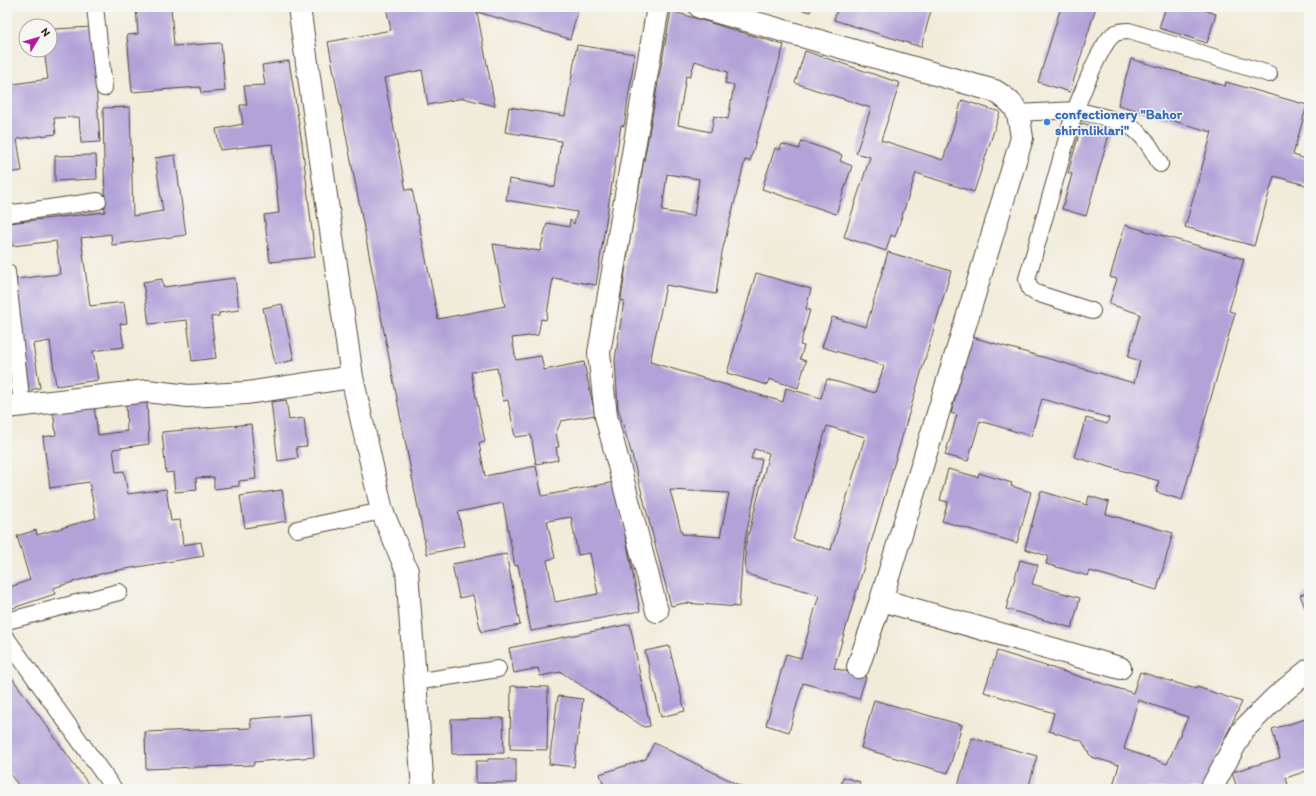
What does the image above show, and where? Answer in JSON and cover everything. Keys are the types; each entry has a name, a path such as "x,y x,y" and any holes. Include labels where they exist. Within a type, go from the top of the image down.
{"street":[{"path":"299,7 352,376 382,511 406,571 422,789"},
{"path":"657,611 606,416 599,353 658,7"},
{"path":"700,7 995,91 1009,100 1018,112 1022,138 881,600 858,667"},
{"path":"15,406 147,391 188,396 247,393 352,376"},
{"path":"881,600 1120,668"},
{"path":"1211,789 1243,730 1275,698 1309,670"}],"lane":[{"path":"95,7 104,88"},
{"path":"1092,311 1036,293 1030,289 1027,279 1075,110 1103,46 1115,33 1120,31 1129,31 1269,74"},
{"path":"1018,112 1075,110 1112,119 1133,128 1144,138 1160,164"},
{"path":"7,214 98,200"},
{"path":"7,272 15,406"},
{"path":"298,529 382,511"},
{"path":"7,621 119,592"},
{"path":"7,640 114,789"},
{"path":"415,682 498,669"}],"building":[{"path":"136,7 171,7 174,46 221,43 225,91 201,93 200,87 132,92 127,35 138,34"},
{"path":"386,7 579,7 570,39 477,12 495,106 463,98 428,105 422,70 384,78 406,190 412,189 438,319 505,306 493,244 540,251 547,223 569,227 570,220 574,224 577,212 506,200 509,179 555,187 561,141 505,132 509,107 565,116 577,45 635,54 624,126 621,125 596,285 553,278 546,320 541,319 538,335 512,338 516,360 541,356 544,370 584,362 595,415 561,421 556,433 559,447 556,447 558,460 536,464 531,435 515,437 508,400 503,401 497,368 471,372 485,442 479,443 485,476 536,466 542,496 615,482 640,611 531,631 518,565 515,566 503,503 458,512 465,546 427,554 328,42 391,30","holes":["571,517 578,555 590,553 598,594 555,602 547,560 555,558 547,521"]},
{"path":"793,7 812,7 810,12"},
{"path":"838,7 932,7 921,47 834,20"},
{"path":"1061,7 1096,7 1070,92 1038,82"},
{"path":"1166,7 1195,7 1216,14 1207,43 1159,28"},
{"path":"671,11 784,45 750,161 745,160 722,252 716,294 666,285 650,362 783,402 786,388 821,398 827,379 875,393 884,366 822,347 832,317 866,327 888,252 951,271 834,668 866,677 859,699 803,683 789,732 766,725 786,654 801,658 819,595 746,574 745,548 769,453 754,449 751,459 762,459 743,550 739,607 685,603 671,606 632,455 618,408 615,360 624,301 621,300 630,238","holes":["695,61 728,72 725,83 734,85 728,119 714,116 711,132 678,125 686,76 690,77","667,174 699,179 694,216 662,211","827,426 865,437 831,550 793,539","670,490 729,493 720,537 682,534"]},
{"path":"92,27 100,142 81,143 79,117 54,118 56,134 17,139 22,171 7,173 7,85 48,79 45,58 58,58 58,29"},
{"path":"805,51 900,83 881,140 943,160 962,100 1000,112 974,192 916,173 895,237 891,235 886,251 844,237 870,157 856,153 871,108 795,83"},
{"path":"1131,59 1225,86 1226,82 1307,105 1293,155 1309,160 1309,186 1274,176 1254,246 1185,227 1212,132 1118,105"},
{"path":"289,61 302,143 315,257 270,262 264,215 279,213 272,144 220,150 216,129 243,124 240,105 247,105 244,86 265,85 262,65"},
{"path":"130,107 133,216 163,211 155,158 175,155 186,235 112,245 111,234 81,238 90,306 124,302 127,323 120,324 124,347 93,351 98,380 56,386 50,341 33,344 40,388 29,390 21,338 15,279 60,274 56,241 12,246 9,223 105,212 103,108"},
{"path":"1082,123 1110,131 1086,216 1062,209 1072,174 1068,173"},
{"path":"802,141 842,155 840,161 852,166 836,214 762,189 775,148 780,150 782,144 799,149"},
{"path":"96,155 97,179 55,181 55,156"},
{"path":"1125,225 1244,259 1229,311 1235,313 1182,500 1156,492 1159,481 1074,457 1086,418 1107,424 1109,418 1042,399 1031,436 980,421 968,461 945,455 957,415 951,413 972,337 1134,383 1140,361 1128,357 1140,314 1109,304 1117,279 1110,277"},
{"path":"756,273 811,289 806,309 810,310 800,345 804,346 800,359 806,361 798,388 769,379 767,385 727,373"},
{"path":"235,278 239,310 219,313 219,316 211,317 216,358 192,361 187,320 149,324 143,282 162,279 163,287"},
{"path":"282,304 294,360 275,364 263,308"},
{"path":"286,400 289,420 304,418 307,446 296,447 298,458 278,461 271,402"},
{"path":"126,403 147,403 149,444 113,449 116,472 124,471 128,494 166,489 171,521 180,520 183,545 201,542 204,556 107,572 53,588 55,594 7,610 7,588 30,580 17,536 36,530 37,535 96,518 89,482 50,488 43,437 56,435 53,410 94,405 98,435 127,431"},
{"path":"251,424 256,479 239,481 239,486 214,489 214,477 196,478 197,490 175,492 173,472 166,473 162,432"},
{"path":"948,469 978,477 979,473 1012,483 1011,486 1031,492 1017,543 942,521 948,502 940,500"},
{"path":"282,490 287,521 245,528 240,496"},
{"path":"1041,491 1087,505 1089,496 1109,502 1106,514 1173,533 1157,590 1090,571 1088,576 1046,564 1048,556 1025,549"},
{"path":"506,554 520,625 481,632 473,595 459,598 452,564"},
{"path":"1020,560 1038,565 1032,584 1080,598 1072,628 1006,609"},
{"path":"1309,592 1309,618 1300,595"},
{"path":"630,624 650,726 644,727 561,672 540,676 538,668 514,673 509,648"},
{"path":"669,646 685,711 661,717 645,651"},
{"path":"997,651 1133,693 1140,672 1196,689 1197,687 1242,702 1201,789 1112,789 1119,765 1091,757 1082,741 1049,731 1054,713 984,692","holes":["1138,700 1188,717 1167,764 1124,749"]},
{"path":"7,671 92,789 21,789 7,770"},
{"path":"511,686 548,687 547,750 510,749"},
{"path":"558,696 583,699 574,767 549,764"},
{"path":"874,700 962,725 948,773 861,748"},
{"path":"311,714 314,757 254,762 254,765 146,769 145,732 251,728 250,719"},
{"path":"503,718 504,753 452,754 451,719"},
{"path":"1309,718 1309,770 1286,778 1289,789 1237,789 1232,772 1280,758 1272,729"},
{"path":"972,738 1037,756 1028,789 957,789"},
{"path":"654,743 747,789 653,789 645,785 633,789 605,789 600,774 646,759"},
{"path":"488,759 516,759 516,783 476,783 476,761 488,761"},
{"path":"843,777 860,782 858,789 840,789"}],"place":[{"name":"confectionery \"Bahor shirinliklari\"","path":"1047,122"}]}
